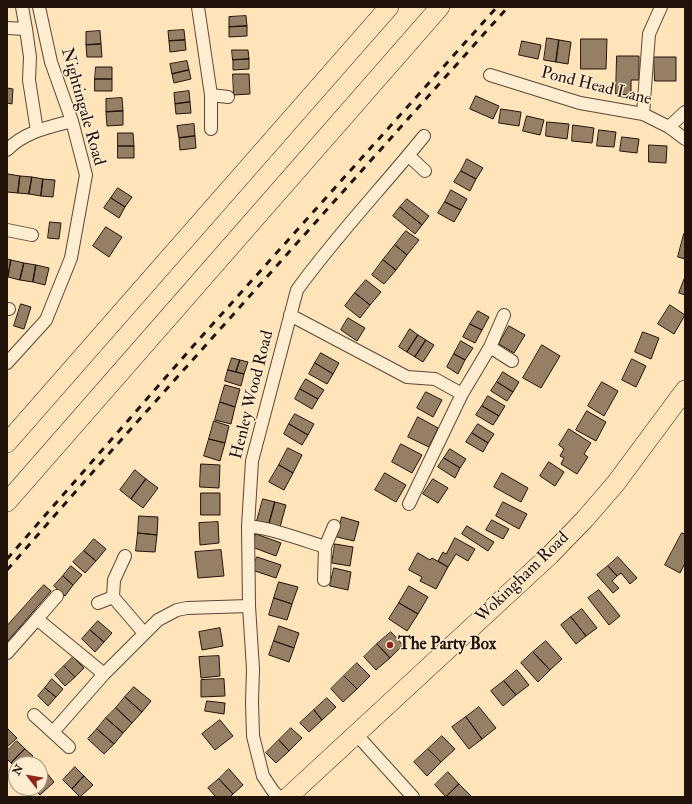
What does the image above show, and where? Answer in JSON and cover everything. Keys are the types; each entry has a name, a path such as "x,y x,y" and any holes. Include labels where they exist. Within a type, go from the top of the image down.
{"main road":[{"path":"7,443 389,7"},
{"path":"7,502 440,7"},
{"name":"Wokingham Road","path":"288,797 550,555 583,521 626,471 685,390"}],"street":[{"path":"22,7 30,57 29,80 36,131"},
{"name":"Nightingale Road","path":"7,363 46,320 70,258 86,174 72,121 51,62 39,7"},
{"path":"198,7 211,95 211,129"},
{"path":"643,114 649,34 661,7"},
{"path":"7,28 26,29"},
{"name":"Pond Head Lane","path":"490,75 580,103 643,114 669,126 685,139"},
{"path":"211,95 228,97"},
{"path":"669,126 685,112"},
{"path":"7,150 24,137 36,131 72,121"},
{"name":"Henley Wood Road","path":"279,797 263,776 253,736 253,669 249,606 248,526 252,461 297,290 370,198 409,156 424,136"},
{"path":"409,156 425,171"},
{"path":"7,230 32,235"},
{"path":"290,315 407,377 435,379 462,394"},
{"path":"409,504 462,394 490,347 504,315"},
{"path":"490,347 512,361"},
{"path":"248,526 293,536 325,548"},
{"path":"324,580 325,548 334,526"},
{"path":"125,556 114,580 113,597 144,633"},
{"path":"7,653 57,596"},
{"path":"98,602 113,597"},
{"path":"53,732 104,674 158,620 177,610 187,608 249,606"},
{"path":"37,619 104,674"},
{"path":"34,715 69,747"},
{"path":"356,734 413,797"}],"building":[{"path":"246,16 247,26 229,27 229,17"},
{"path":"247,26 247,36 229,37 229,27"},
{"path":"184,30 185,40 169,41 168,31"},
{"path":"100,31 101,44 86,45 86,32"},
{"path":"547,38 559,40 556,62 544,60"},
{"path":"581,39 607,39 606,69 581,69"},
{"path":"185,40 186,50 170,52 169,41"},
{"path":"559,40 571,42 568,64 556,62"},
{"path":"522,41 541,45 538,59 519,55"},
{"path":"101,44 102,57 87,57 86,45"},
{"path":"232,50 248,50 249,59 233,60"},
{"path":"617,56 639,56 639,80 631,80 631,95 616,94"},
{"path":"654,57 676,57 676,81 655,81"},
{"path":"249,59 249,69 233,70 233,60"},
{"path":"187,61 189,70 172,74 170,64"},
{"path":"96,67 112,67 112,79 95,79"},
{"path":"189,70 191,79 174,83 172,74"},
{"path":"233,74 249,74 250,94 234,95"},
{"path":"95,79 112,79 112,91 95,91"},
{"path":"7,88 13,89 12,104 7,103"},
{"path":"189,91 190,102 175,104 174,93"},
{"path":"476,96 499,106 493,119 470,109"},
{"path":"122,98 123,111 106,112 106,99"},
{"path":"190,102 191,113 176,114 175,104"},
{"path":"501,109 521,112 519,126 499,123"},
{"path":"123,111 123,125 107,126 106,112"},
{"path":"527,116 544,120 540,135 523,131"},
{"path":"547,122 569,124 567,139 546,136"},
{"path":"194,124 195,136 179,138 177,126"},
{"path":"573,125 594,128 592,143 572,141"},
{"path":"599,130 616,132 614,147 597,146"},
{"path":"118,133 133,133 134,146 118,146"},
{"path":"195,136 196,148 180,150 179,138"},
{"path":"622,137 639,139 637,153 620,151"},
{"path":"649,145 667,146 666,163 649,162"},
{"path":"118,146 134,146 134,158 118,158"},
{"path":"467,159 483,168 476,179 461,171"},
{"path":"461,171 476,179 470,191 454,182"},
{"path":"8,174 20,176 18,193 7,192"},
{"path":"20,176 32,177 29,194 18,193"},
{"path":"32,177 43,179 41,196 29,194"},
{"path":"43,179 55,180 53,197 41,196"},
{"path":"118,188 132,197 125,207 111,198"},
{"path":"451,190 467,199 461,210 445,202"},
{"path":"111,198 125,207 119,218 104,208"},
{"path":"407,199 429,216 422,225 400,207"},
{"path":"445,202 461,210 454,222 438,213"},
{"path":"400,207 422,225 415,234 393,216"},
{"path":"50,222 61,223 59,239 48,238"},
{"path":"106,227 122,237 109,257 93,246"},
{"path":"406,231 419,240 407,255 395,245"},
{"path":"684,234 685,235 685,259 678,257"},
{"path":"395,245 407,255 396,270 383,260"},
{"path":"7,259 11,260 8,277 7,277"},
{"path":"11,260 24,263 20,280 8,277"},
{"path":"383,260 396,270 384,284 372,275"},
{"path":"24,263 36,265 33,282 20,280"},
{"path":"36,265 49,268 45,285 33,282"},
{"path":"685,277 685,295 679,293"},
{"path":"366,280 381,292 370,305 355,293"},
{"path":"355,293 370,305 360,318 345,306"},
{"path":"21,304 31,307 24,329 14,326"},
{"path":"670,305 685,315 674,334 658,324"},
{"path":"478,311 489,317 482,330 470,324"},
{"path":"348,318 365,328 357,341 341,330"},
{"path":"470,324 482,330 475,343 463,337"},
{"path":"509,326 525,335 514,353 499,344"},
{"path":"410,329 418,335 407,352 399,347"},
{"path":"643,332 659,338 651,359 635,352"},
{"path":"418,335 426,340 415,357 407,352"},
{"path":"426,340 434,345 423,362 415,357"},
{"path":"461,341 473,348 465,360 454,354"},
{"path":"542,345 560,356 541,388 523,378"},
{"path":"321,353 339,363 333,374 315,363"},
{"path":"454,354 465,360 458,374 447,367"},
{"path":"232,358 240,360 236,372 228,370"},
{"path":"632,359 646,366 636,387 622,380"},
{"path":"240,360 248,362 244,374 236,372"},
{"path":"315,363 333,374 327,384 309,374"},
{"path":"228,370 244,374 241,386 225,381"},
{"path":"503,372 519,382 513,392 497,382"},
{"path":"306,379 324,390 318,399 300,389"},
{"path":"497,382 513,392 507,401 491,391"},
{"path":"602,382 618,391 604,416 588,406"},
{"path":"225,385 240,389 235,407 220,402"},
{"path":"300,389 318,399 312,409 295,399"},
{"path":"426,392 442,400 433,417 417,408"},
{"path":"488,396 505,406 499,416 482,406"},
{"path":"220,402 235,407 231,424 215,420"},
{"path":"482,406 499,416 493,425 476,415"},
{"path":"587,411 606,422 596,441 576,430"},
{"path":"295,414 314,424 308,435 289,424"},
{"path":"418,417 438,428 429,447 408,437"},
{"path":"214,421 229,426 225,443 209,439"},
{"path":"289,424 308,435 302,445 284,434"},
{"path":"478,424 494,434 488,443 472,433"},
{"path":"569,429 591,443 584,454 588,457 577,474 561,464 564,458 560,456 564,449 559,445"},
{"path":"472,433 488,443 483,452 466,442"},
{"path":"209,439 225,443 220,461 204,456"},
{"path":"401,444 422,455 412,473 392,462"},
{"path":"288,448 302,455 293,473 279,465"},
{"path":"450,449 466,459 460,468 444,458"},
{"path":"444,458 460,468 455,478 438,467"},
{"path":"549,462 564,472 555,486 540,476"},
{"path":"201,464 220,465 219,488 200,487"},
{"path":"279,465 293,473 284,490 269,482"},
{"path":"135,470 146,479 131,499 120,490"},
{"path":"385,473 406,485 396,502 375,490"},
{"path":"502,473 528,488 521,502 494,487"},
{"path":"146,479 158,488 143,508 131,499"},
{"path":"433,479 448,488 438,503 423,494"},
{"path":"201,493 220,493 220,515 201,515"},
{"path":"263,499 275,502 269,524 257,521"},
{"path":"275,502 286,505 280,527 269,524"},
{"path":"503,502 527,514 519,529 496,516"},
{"path":"139,516 158,517 157,535 138,533"},
{"path":"342,517 359,522 354,541 337,537"},
{"path":"492,520 509,529 503,539 486,530"},
{"path":"218,522 219,543 200,545 199,523"},
{"path":"467,526 494,542 488,551 462,534"},
{"path":"138,533 157,535 155,552 136,551"},
{"path":"682,533 685,534 685,563 680,573 665,565"},
{"path":"256,534 281,543 276,556 252,547"},
{"path":"455,538 475,549 468,561 456,554 448,567 438,561 443,552 446,554"},
{"path":"94,539 106,549 96,561 84,551"},
{"path":"335,544 353,547 350,566 332,563"},
{"path":"221,550 224,576 198,578 195,552"},
{"path":"84,551 96,561 85,573 73,562"},
{"path":"418,553 430,560 432,558 448,567 436,589 420,581 422,577 409,570"},
{"path":"257,557 281,565 276,578 252,570"},
{"path":"618,557 637,578 630,584 621,573 617,576 608,566"},
{"path":"71,566 82,575 73,585 63,576"},
{"path":"608,566 617,576 612,581 619,588 613,593 597,575"},
{"path":"334,568 351,572 348,590 330,586"},
{"path":"63,576 73,585 65,596 54,586"},
{"path":"279,582 298,587 292,604 274,598"},
{"path":"44,585 51,591 7,642 7,626"},
{"path":"409,586 428,597 418,614 399,603"},
{"path":"599,590 620,616 609,625 588,598"},
{"path":"274,598 292,604 287,620 269,615"},
{"path":"399,603 418,614 407,631 389,619"},
{"path":"582,609 597,628 586,636 571,617"},
{"path":"571,617 586,636 576,644 561,625"},
{"path":"98,621 112,633 104,642 90,630"},
{"path":"279,626 299,633 294,648 274,641"},
{"path":"220,628 223,646 202,650 199,632"},
{"path":"90,630 104,642 95,652 82,639"},
{"name":"The Party Box","path":"391,632 403,645 390,658 377,644"},
{"path":"274,641 294,648 289,662 269,655"},
{"path":"546,641 562,659 550,670 533,652"},
{"path":"377,644 390,658 376,670 364,657"},
{"path":"533,652 550,670 538,682 521,663"},
{"path":"219,656 220,676 201,678 199,657"},
{"path":"73,657 84,668 75,677 64,666"},
{"path":"357,663 370,676 357,689 344,676"},
{"path":"64,666 75,677 65,686 55,675"},
{"path":"517,670 529,685 516,695 504,681"},
{"path":"344,676 357,689 343,702 331,689"},
{"path":"52,679 63,689 56,697 45,688"},
{"path":"224,679 225,696 201,697 201,680"},
{"path":"504,681 516,695 503,706 491,691"},
{"path":"134,687 151,701 142,712 125,697"},
{"path":"45,688 56,697 48,706 38,696"},
{"path":"125,697 142,712 132,723 116,708"},
{"path":"327,698 336,707 322,720 314,710"},
{"path":"207,701 225,703 224,714 205,711"},
{"path":"479,707 496,728 482,739 466,717"},
{"path":"116,708 132,723 123,733 106,718"},
{"path":"314,710 322,720 309,732 300,723"},
{"path":"466,717 482,739 469,749 452,727"},
{"path":"106,718 123,733 114,744 97,729"},
{"path":"220,720 233,736 215,750 202,734"},
{"path":"291,728 302,738 289,751 279,740"},
{"path":"8,729 17,738 7,747 7,730"},
{"path":"97,729 114,744 104,754 88,739"},
{"path":"442,736 455,749 441,762 428,749"},
{"path":"279,740 289,751 276,763 266,753"},
{"path":"17,741 25,749 18,756 8,756 8,760 7,751"},
{"path":"25,749 33,756 18,756"},
{"path":"428,749 441,762 427,776 414,762"},
{"path":"75,767 84,776 72,789 63,780"},
{"path":"229,769 243,785 233,794 219,779"},
{"path":"448,772 459,784 446,797 435,785"},
{"path":"48,774 54,782 48,788"},
{"path":"84,776 93,785 80,797 72,789"},
{"path":"219,779 233,794 230,797 216,797 208,788"},
{"path":"459,784 471,796 446,797"}],"railway":[{"path":"7,559 194,345 497,7"},
{"path":"7,570 113,449 508,7"}],"place":[{"name":"The Party Box","path":"390,645"}]}
